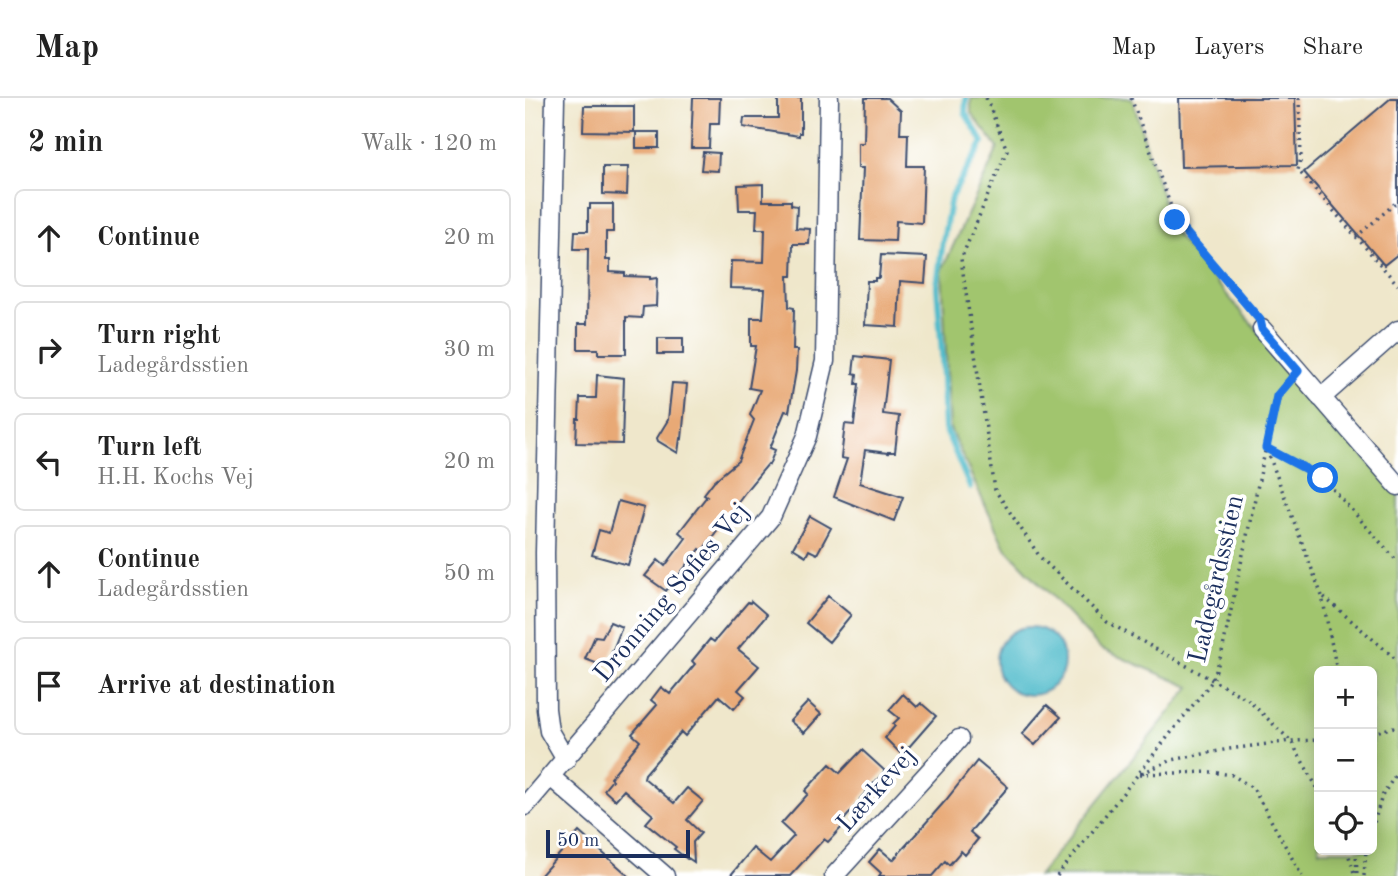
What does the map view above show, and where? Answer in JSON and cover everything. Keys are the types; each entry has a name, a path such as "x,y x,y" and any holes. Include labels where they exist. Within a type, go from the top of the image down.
{"street":[{"path":"555,98 545,539 546,709 549,731 566,760"},
{"name":"Dronning Sofies Vej","path":"525,806 771,517 807,436 825,361 829,98"},
{"path":"1262,329 1398,486"},
{"path":"1321,398 1398,330"},
{"name":"Lærkevej","path":"834,876 959,739"},
{"path":"551,777 665,876"}],"path":[{"path":"986,98 1007,150 961,259 995,490 1040,557 1107,622 1247,699 1291,741 1314,782"},
{"path":"1131,98 1175,220 1260,320 1262,329"},
{"path":"1299,98 1301,158 1298,170 1398,285"},
{"path":"1356,237 1398,201"},
{"name":"Ladegårdsstien","path":"1057,876 1213,680 1222,652 1277,396 1298,371"},
{"path":"1266,448 1323,478 1398,562"},
{"path":"1266,448 1322,596 1336,666"},
{"path":"1322,596 1398,661"},
{"path":"1377,732 1398,726"},
{"path":"1140,774 1172,760 1229,749 1314,740"},
{"path":"1377,812 1382,796 1398,771"},
{"path":"1140,774 1211,772 1232,775 1253,788 1301,874 1308,876"},
{"path":"1349,855 1356,876"},
{"path":"1356,855 1356,876"},
{"path":"1364,876 1366,855"}],"green space":[{"path":"971,98 1132,98 1172,230 1398,496 1398,876 1038,876 1190,687 1101,649 1004,546 950,429 942,270 998,148 971,113"}],"water":[{"path":"1030,627 1043,630 1054,637 1061,648 1064,661 1061,674 1054,685 1043,692 1030,695 1017,692 1006,685 999,674 996,661 999,648 1006,637 1017,630"}],"building":[{"path":"693,98 720,98 719,124 710,124 709,148 691,148"},
{"path":"778,98 801,98 799,136 743,127 744,118 778,118"},
{"path":"865,98 887,98 901,111 900,134 908,134 907,166 924,166 922,223 896,221 895,241 860,240 863,168 858,168 858,143 864,143"},
{"path":"1179,98 1295,98 1297,165 1181,167"},
{"path":"1391,98 1398,98 1398,254 1384,265 1304,172"},
{"path":"584,106 634,106 634,132 583,131"},
{"path":"636,132 659,132 659,148 636,148"},
{"path":"703,152 719,153 718,171 701,170"},
{"path":"603,167 628,167 627,195 603,194"},
{"path":"763,184 763,201 791,201 791,205 797,206 796,228 810,229 809,244 793,244 792,276 788,276 789,307 794,308 793,350 797,350 789,412 785,411 770,448 775,450 769,465 748,488 702,551 700,549 666,591 645,576 658,560 665,566 686,538 679,532 707,496 704,494 714,481 738,461 754,420 750,415 760,390 749,388 756,346 751,346 751,318 763,318 765,289 730,288 731,261 764,262 765,229 756,229 757,210 739,210 738,185"},
{"path":"590,204 613,204 613,232 606,232 606,260 610,260 610,272 657,278 656,306 643,307 642,318 626,317 626,354 598,354 598,349 578,349 578,324 587,324 588,249 574,249 575,231 588,231"},
{"path":"881,255 927,257 925,283 900,281 898,327 865,325 867,281 879,278"},
{"path":"658,338 683,338 683,354 658,354"},
{"path":"855,356 889,360 883,414 899,416 895,452 865,450 860,483 903,497 894,521 834,497 847,459 841,458 845,424 854,425 859,384 856,384 857,374 853,373"},
{"path":"597,375 624,378 622,444 576,443 580,398 596,398"},
{"path":"672,383 687,384 682,439 680,438 678,453 657,438 668,420"},
{"path":"618,501 644,508 628,565 592,555 599,530 609,533"},
{"path":"810,516 831,528 817,554 809,550 806,556 793,548"},
{"path":"828,596 851,615 829,642 806,623"},
{"path":"751,601 767,615 738,649 759,666 738,690 745,696 734,709 719,696 685,736 681,732 644,778 674,803 687,788 703,801 687,820 701,833 693,842 694,862 674,849 676,847 646,823 653,815 624,790 615,800 604,790 612,780 610,778 640,741 632,734 657,705 651,700 661,687 670,694 695,664 692,661 710,639 714,642"},
{"path":"610,622 622,627 606,667 585,659 595,636 602,637"},
{"path":"903,694 917,707 921,703 936,716 902,755 885,738 899,718 889,710"},
{"path":"808,702 821,714 804,733 790,721"},
{"path":"1047,705 1061,717 1035,745 1022,734"},
{"path":"862,750 885,771 828,842 824,839 790,876 730,876 753,848 770,862 794,836 781,824 808,794 805,791 830,764 840,773"},
{"path":"977,761 1008,787 970,832 978,839 965,855 961,851 949,865 945,861 932,876 879,876 881,873 869,862 880,849 893,860"},
{"path":"579,832 629,876 540,876"}],"waterway":[{"path":"966,98 965,113 983,142 951,197 937,286 945,428 970,487"}],"route":[{"path":"1175,220 1260,320 1262,329 1298,371 1277,396 1266,448 1323,478"}]}
